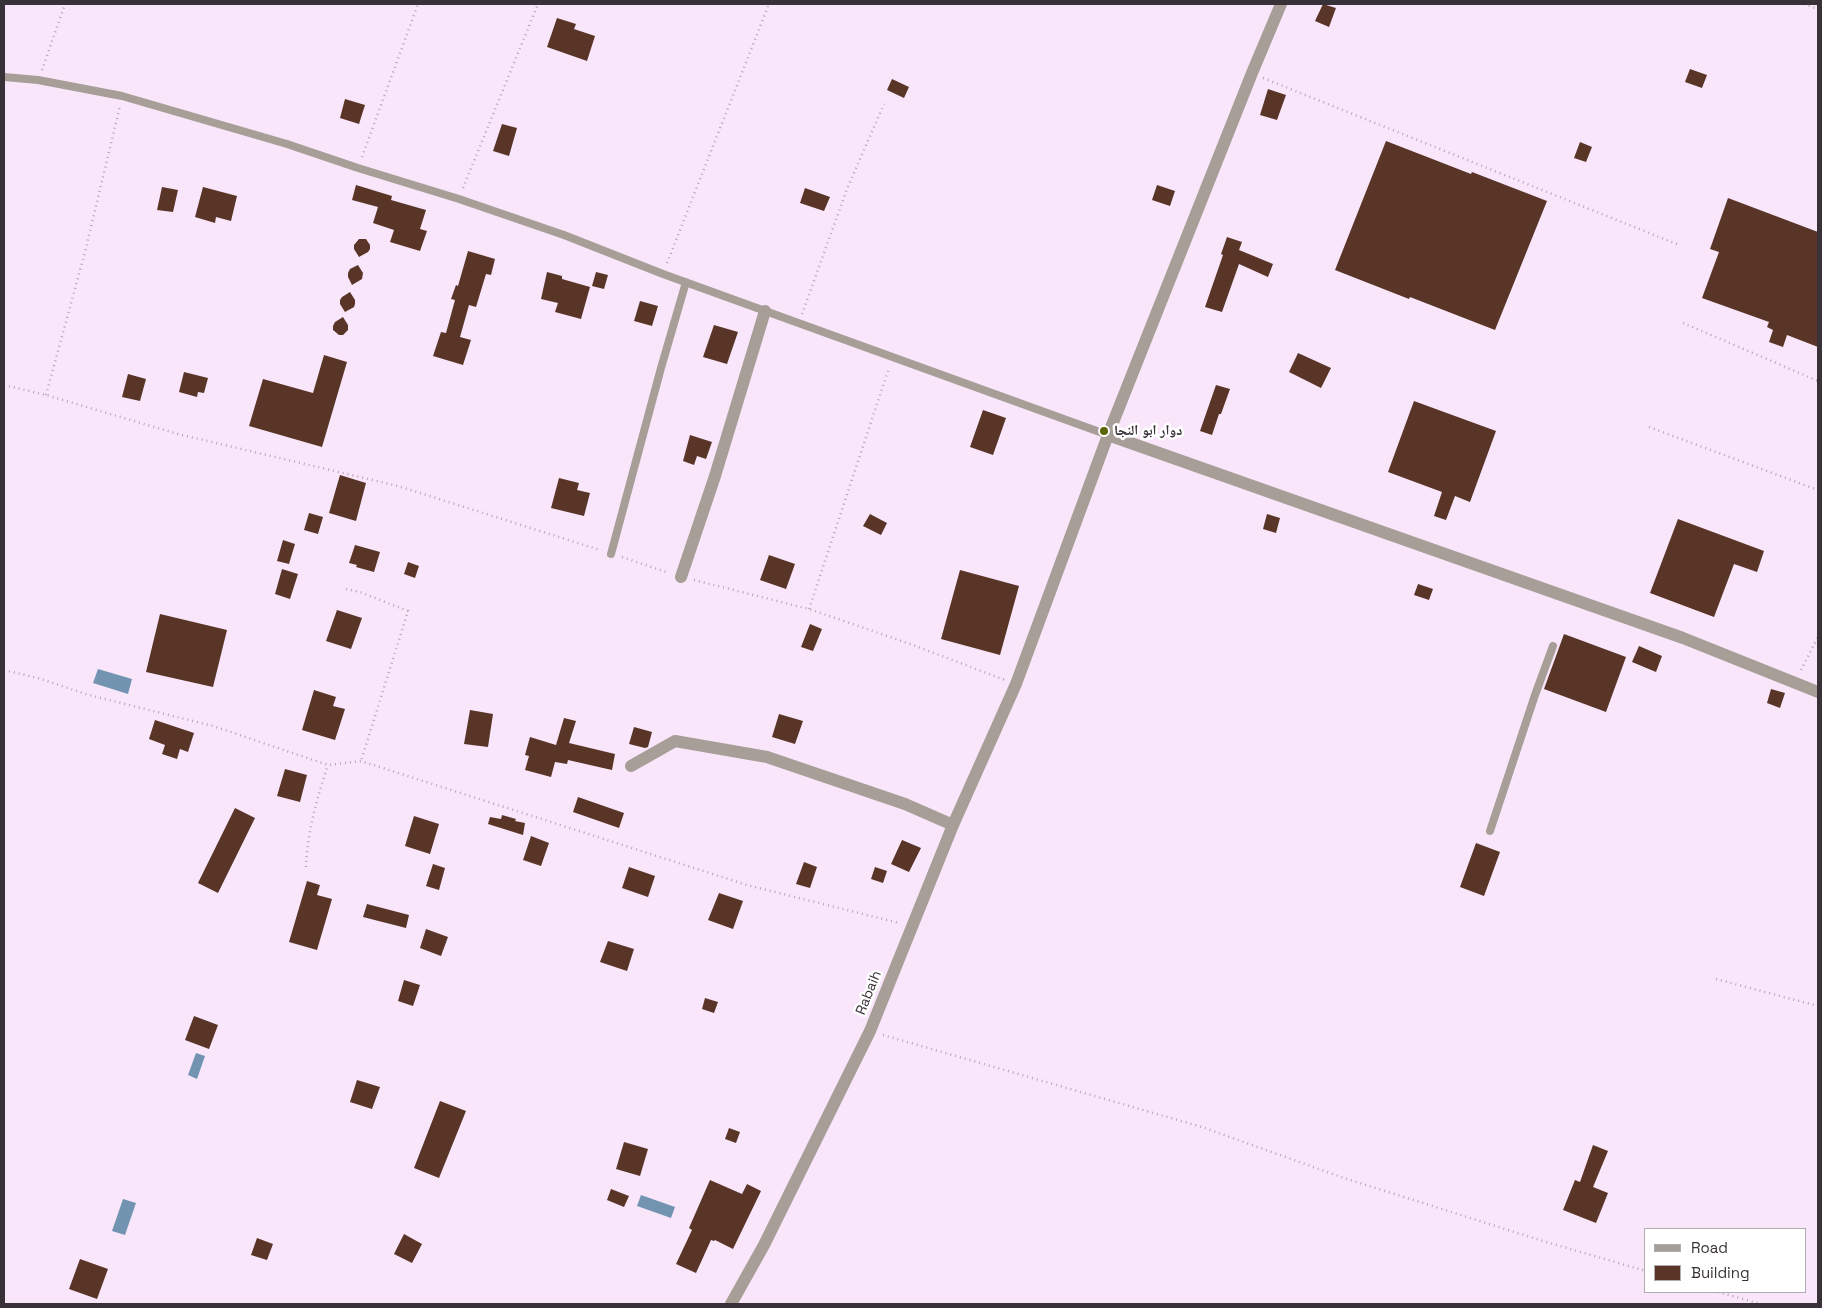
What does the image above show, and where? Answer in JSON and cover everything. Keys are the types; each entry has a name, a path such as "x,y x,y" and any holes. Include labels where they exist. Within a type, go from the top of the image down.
{"street":[{"name":"Rabaih","path":"731,1304 764,1245 870,1031 954,826 1016,684 1108,436 1281,4"},
{"path":"681,577 715,476 765,311"},
{"path":"1108,436 1683,638 1818,692"},
{"path":"631,766 675,741 758,756 905,804 954,826"}],"lane":[{"path":"4,77 38,80 122,96 287,144 459,199 564,235 663,274 1108,436"},
{"path":"611,554 686,282"},
{"path":"1490,831 1553,646"}],"path":[{"path":"38,80 65,4"},
{"path":"358,168 418,4"},
{"path":"459,199 538,4"},
{"path":"663,274 769,4"},
{"path":"1804,4 1818,9"},
{"path":"1252,73 1679,245"},
{"path":"46,395 85,252 122,96"},
{"path":"799,322 847,189 884,104"},
{"path":"1683,323 1818,381"},
{"path":"809,609 893,357"},
{"path":"4,385 46,395 178,434 398,486 681,577 809,609 913,645 1016,684"},
{"path":"1649,427 1818,490"},
{"path":"346,589 360,592 408,611 361,761"},
{"path":"1795,683 1818,637"},
{"path":"4,670 38,678 89,695 213,726 328,765 361,761 747,885 912,926"},
{"path":"306,867 307,851 316,805 328,765"},
{"path":"1716,978 1818,1006"},
{"path":"870,1031 1202,1127 1344,1178 1543,1241 1644,1270"},
{"path":"1722,1293 1761,1304"}],"water":[{"path":"98,669 132,679 128,694 93,683"},
{"path":"196,1053 205,1056 197,1079 188,1075"},
{"path":"641,1195 675,1207 671,1218 637,1206"},
{"path":"123,1199 136,1203 125,1235 112,1231"}],"building":[{"path":"1323,4 1336,8 1329,27 1315,21"},
{"path":"557,18 576,24 574,29 595,36 587,61 547,47"},
{"path":"1690,69 1707,75 1702,88 1685,82"},
{"path":"892,79 909,87 904,98 887,90"},
{"path":"1268,89 1286,95 1277,120 1260,115"},
{"path":"345,99 365,105 359,124 340,118"},
{"path":"502,124 517,128 509,156 493,151"},
{"path":"1386,141 1547,201 1495,330 1335,270"},
{"path":"1580,142 1592,147 1586,162 1574,158"},
{"path":"356,185 392,196 391,200 426,210 420,229 427,231 420,251 390,242 394,230 373,223 378,207 352,200"},
{"path":"1157,185 1175,191 1170,206 1152,200"},
{"path":"162,187 178,190 173,212 157,210"},
{"path":"203,187 237,196 231,221 216,217 215,223 195,217"},
{"path":"805,188 830,197 824,211 800,203"},
{"path":"1728,198 1818,232 1818,347 1787,335 1783,347 1769,342 1773,330 1767,327 1769,322 1702,298 1719,252 1710,249"},
{"path":"1227,237 1242,242 1239,250 1273,264 1268,277 1239,264 1222,312 1205,307 1223,255 1221,254"},
{"path":"359,239 366,239 370,249 359,257 354,249 354,245"},
{"path":"468,251 495,259 491,275 486,274 476,307 469,305 460,337 471,340 463,365 433,356 441,332 446,333 455,300 451,299 456,285 458,286"},
{"path":"358,265 363,273 362,279 352,285 348,273 350,269"},
{"path":"547,272 562,276 562,279 590,287 581,319 555,312 558,303 541,299"},
{"path":"596,272 608,275 604,289 592,286"},
{"path":"350,292 355,300 355,304 354,307 345,312 340,304 340,300"},
{"path":"640,301 658,306 652,326 634,321"},
{"path":"343,317 348,325 348,330 343,335 339,335 333,330 333,326 335,322"},
{"path":"714,325 738,332 727,364 703,357"},
{"path":"1298,353 1331,368 1321,388 1289,372"},
{"path":"324,355 347,362 322,447 249,426 263,379 313,393"},
{"path":"184,372 208,378 204,393 198,392 197,397 179,392"},
{"path":"128,374 146,379 140,401 122,397"},
{"path":"1216,385 1230,389 1212,435 1200,431"},
{"path":"1414,401 1496,431 1470,502 1455,496 1446,520 1434,516 1442,492 1388,472"},
{"path":"983,410 1006,418 993,455 970,447"},
{"path":"690,435 712,442 706,459 697,456 694,465 683,461"},
{"path":"340,475 366,483 356,521 329,513"},
{"path":"559,478 579,483 577,490 590,493 584,516 551,508"},
{"path":"309,513 323,517 318,534 304,530"},
{"path":"870,514 887,523 881,535 863,526"},
{"path":"1267,514 1280,518 1276,533 1263,529"},
{"path":"1678,519 1764,551 1757,572 1734,564 1714,617 1650,593"},
{"path":"283,540 295,544 289,564 277,561"},
{"path":"355,545 380,552 374,572 349,563"},
{"path":"769,555 795,564 786,589 760,580"},
{"path":"408,562 419,566 415,578 404,574"},
{"path":"282,569 298,574 290,599 275,594"},
{"path":"960,570 1019,586 1000,655 941,639"},
{"path":"1418,584 1433,589 1429,600 1414,595"},
{"path":"337,610 362,618 351,649 326,641"},
{"path":"160,614 227,630 213,687 146,672"},
{"path":"810,624 822,629 813,651 801,647"},
{"path":"1564,634 1626,657 1606,712 1544,689"},
{"path":"1639,646 1662,656 1656,672 1632,662"},
{"path":"1771,689 1785,693 1780,708 1767,703"},
{"path":"314,690 336,697 333,706 345,709 335,740 302,730"},
{"path":"470,710 493,714 488,747 464,744"},
{"path":"779,714 803,721 795,744 772,737"},
{"path":"564,718 576,721 569,743 615,754 612,770 568,760 567,764 555,762 551,777 525,770 529,756 525,755 530,737 556,745"},
{"path":"155,720 194,733 188,752 180,749 177,759 162,754 165,745 149,739"},
{"path":"634,727 652,732 648,747 629,744"},
{"path":"285,769 307,775 300,802 277,796"},
{"path":"578,797 624,813 619,828 573,812"},
{"path":"235,808 255,818 218,893 198,883"},
{"path":"502,815 525,823 523,835 488,824 490,817 501,819"},
{"path":"414,816 439,824 430,854 405,846"},
{"path":"531,836 549,843 541,866 523,860"},
{"path":"902,840 921,848 909,872 891,864"},
{"path":"1476,843 1500,852 1484,896 1460,887"},
{"path":"804,862 817,867 810,888 796,884"},
{"path":"433,864 445,868 439,890 426,886"},
{"path":"629,867 655,876 648,897 622,888"},
{"path":"875,867 887,871 883,883 871,879"},
{"path":"307,881 320,885 317,895 332,899 317,950 289,942"},
{"path":"719,893 743,901 733,929 708,920"},
{"path":"367,904 409,915 406,928 363,917"},
{"path":"426,929 448,937 441,956 420,948"},
{"path":"608,941 634,949 627,971 600,962"},
{"path":"404,980 420,985 413,1006 398,1001"},
{"path":"705,998 718,1002 714,1013 702,1009"},
{"path":"194,1016 218,1025 209,1049 185,1040"},
{"path":"357,1080 380,1087 372,1109 350,1102"},
{"path":"440,1101 466,1111 439,1178 414,1168"},
{"path":"729,1128 740,1132 736,1143 725,1139"},
{"path":"624,1142 648,1149 640,1176 616,1169"},
{"path":"1593,1145 1608,1151 1593,1187 1608,1193 1596,1223 1563,1210 1575,1180 1580,1182"},
{"path":"710,1180 742,1194 747,1184 761,1191 733,1249 715,1240 711,1240 696,1273 676,1264 692,1230 689,1228"},
{"path":"611,1189 629,1196 624,1207 607,1200"},
{"path":"404,1234 422,1244 412,1263 394,1254"},
{"path":"257,1238 273,1244 267,1260 251,1255"},
{"path":"80,1259 108,1269 97,1299 69,1289"}],"place":[{"name":"دوار ابو النجا","path":"1104,431"}]}
